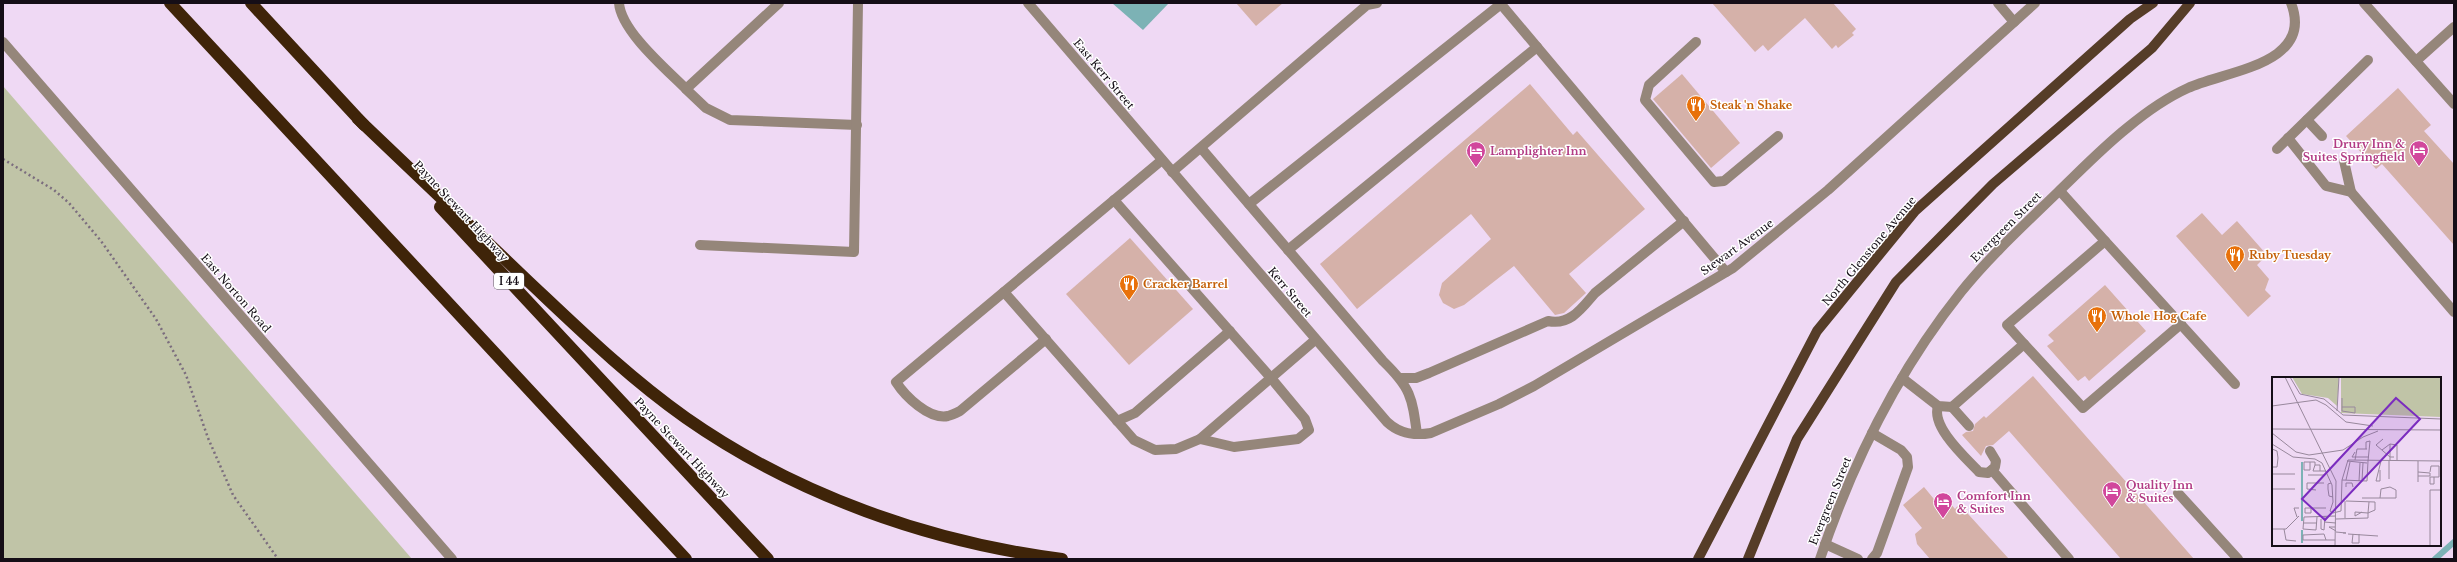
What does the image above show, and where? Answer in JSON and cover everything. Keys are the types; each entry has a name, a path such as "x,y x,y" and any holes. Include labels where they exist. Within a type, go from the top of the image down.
{"highway":[{"path":"170,3 686,559"},
{"name":"Payne Stewart Highway","path":"251,3 768,559"},
{"path":"358,119 621,367 659,398 722,441 759,462 836,499 877,515 960,540 1062,559"}],"main road":[{"name":"North Glenstone Avenue","path":"1698,559 1818,331 1915,211 2130,19 2153,3"},
{"path":"1748,559 1797,439 1896,282 1993,184 2152,48 2190,3"}],"street":[{"path":"619,3 620,13 644,47 706,108 730,120 857,125"},
{"path":"686,89 779,3"},
{"path":"700,245 854,252 858,3"},
{"name":"East Kerr Street","path":"1028,3 1162,160"},
{"path":"1172,172 1367,5 1377,3"},
{"path":"1998,3 2014,22"},
{"name":"Stewart Avenue","path":"1406,434 1431,433 1499,404 1726,272 1751,254 1823,194 2035,3"},
{"name":"Evergreen Street","path":"1820,559 1848,484 1872,433 1902,378 1927,339 1961,292 2000,248 2126,128 2166,100 2205,81 2264,63 2278,53 2288,42 2293,30 2295,19 2291,3"},
{"path":"2364,3 2454,104"},
{"path":"1249,204 1500,4 1726,272"},
{"path":"2416,61 2454,27"},
{"name":"East Norton Road","path":"3,42 452,559"},
{"path":"1696,42 1649,85 1645,100 1714,182 1724,181 1778,136"},
{"path":"1288,250 1537,47"},
{"path":"2277,149 2368,60"},
{"path":"2307,120 2322,136"},
{"path":"2288,138 2326,186 2351,192"},
{"path":"1201,148 1383,361 1400,378 1408,390 1413,404 1417,434"},
{"path":"1046,339 960,411 947,416 931,414 902,392 896,382 1162,160"},
{"name":"Kerr Street","path":"1162,160 1387,422 1406,434"},
{"path":"2344,160 2351,192 2454,312"},
{"path":"2060,191 2235,384"},
{"path":"1114,200 1271,378 1305,419 1309,430 1298,439 1234,447 1200,439"},
{"path":"1400,378 1416,378 1429,373 1548,321 1557,323 1565,321 1584,306 1595,293 1684,222"},
{"path":"2105,241 2007,325 2082,408 2181,324"},
{"path":"1004,292 1134,440 1154,450 1176,449 1200,439 1315,340"},
{"path":"1118,421 1135,413 1230,331"},
{"path":"1902,378 1938,406 1952,406 2024,344"},
{"path":"1938,406 1935,414 1936,419 1946,434 1979,472 1988,473 1992,470 1996,461 1990,451"},
{"path":"1952,406 1969,426"},
{"path":"1872,433 1901,450 1907,457 1908,467 1877,554 1872,559"},
{"path":"1992,470 2069,559"},
{"path":"2178,493 2238,559"},
{"path":"1825,544 1858,559"}],"path":[{"path":"3,159 54,190 69,203 101,241 156,319 183,370 208,438 233,495 278,559"}],"shaded area":[{"path":"1112,3 1169,3 1143,30"},
{"path":"3,86 412,559 3,559"}],"building":[{"path":"1236,3 1283,3 1256,26"},
{"path":"1712,3 1833,3 1856,29 1852,33 1854,35 1838,48 1836,45 1832,49 1805,18 1768,51 1763,45 1755,52"},
{"name":"Steak 'n Shake","path":"1682,74 1740,143 1711,168 1653,99"},
{"name":"Lamplighter Inn","path":"1530,84 1573,135 1577,131 1645,209 1569,274 1586,293 1564,313 1555,315 1514,266 1464,305 1454,309 1443,303 1439,295 1442,283 1491,239 1471,214 1357,309 1320,264"},
{"name":"Drury Inn & Suites Springfield","path":"2398,88 2431,125 2424,131 2454,164 2454,245 2382,164 2376,169 2346,136"},
{"name":"Ruby Tuesday","path":"2202,213 2222,235 2237,221 2267,255 2257,265 2269,279 2265,290 2271,296 2248,317 2176,236"},
{"name":"Cracker Barrel","path":"1130,238 1193,309 1129,365 1066,294"},
{"name":"Whole Hog Cafe","path":"2105,285 2146,331 2089,381 2085,376 2078,381 2047,346 2054,341 2048,335"},
{"name":"Quality Inn & Suites","path":"2033,376 2194,559 2121,559 2009,431 1993,445 1986,446 1981,456 1962,435 1966,432 1973,431 1975,424 1984,416 1986,418"},
{"name":"Comfort Inn & Suites","path":"1924,487 1943,510 1950,503 1955,509 1959,504 2009,559 1930,559 1917,544 1915,534 1922,528 1903,505"}],"waterway":[{"path":"2435,559 2454,542"}],"place":[{"name":"Steak 'n Shake","path":"1696,122"},
{"name":"Drury Inn & Suites Springfield","path":"2419,167"},
{"name":"Lamplighter Inn","path":"1476,168"},
{"name":"Ruby Tuesday","path":"2235,272"},
{"name":"Cracker Barrel","path":"1129,301"},
{"name":"Whole Hog Cafe","path":"2097,333"},
{"name":"Quality Inn & Suites","path":"2112,508"},
{"name":"Comfort Inn & Suites","path":"1943,519"}]}
